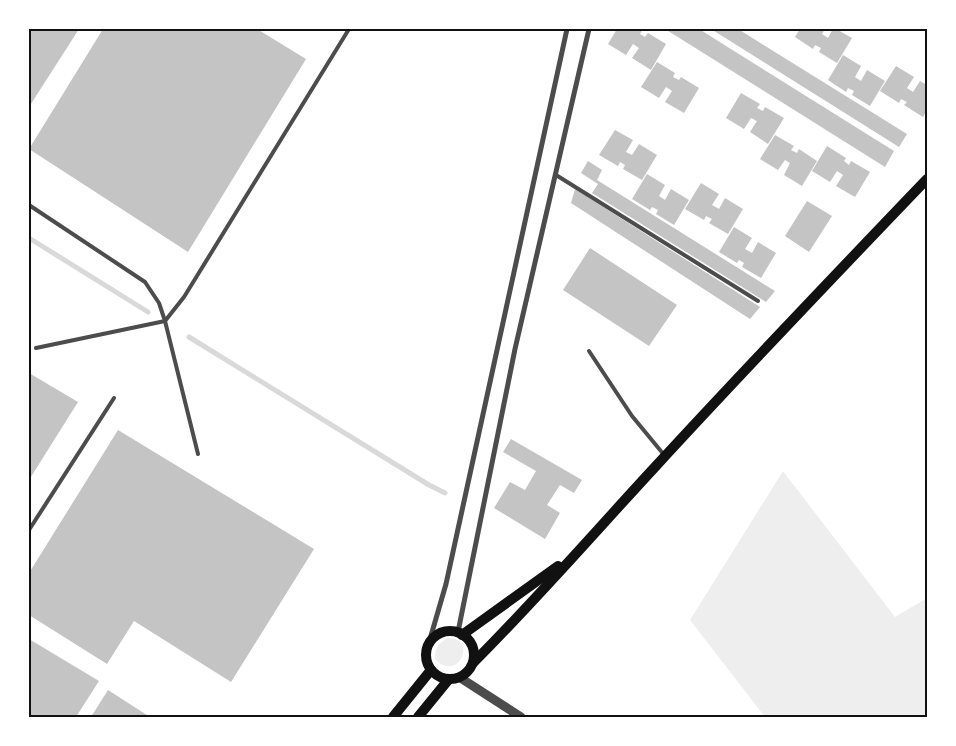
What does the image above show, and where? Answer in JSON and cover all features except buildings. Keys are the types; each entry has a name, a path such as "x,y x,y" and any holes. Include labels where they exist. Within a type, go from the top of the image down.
{"main road":[{"path":"472,663 524,612 573,555 665,456 927,179"},
{"path":"460,634 573,555"},
{"path":"418,717 454,678 468,671 472,663 474,650 468,639 460,634 449,631 440,633 433,638 426,654 431,670 440,677 454,678"},
{"path":"393,717 431,670"}],"street":[{"path":"428,646 446,584 567,29"},
{"path":"460,634 515,349 589,29"},
{"path":"454,678 521,717"}],"lane":[{"path":"36,348 165,321 184,297 349,29"},
{"path":"556,175 758,301"},
{"path":"29,205 145,282 159,302 198,454"},
{"path":"589,352 632,416 665,456"},
{"path":"29,530 114,398"}],"shaded area":[{"path":"783,471 895,617 927,598 927,717 765,717 690,620"},
{"path":"447,638 457,640 462,644 463,651 462,658 451,666 443,665 435,659 438,647"}],"waterway":[{"path":"29,238 148,312"},
{"path":"189,337 445,493"}]}
